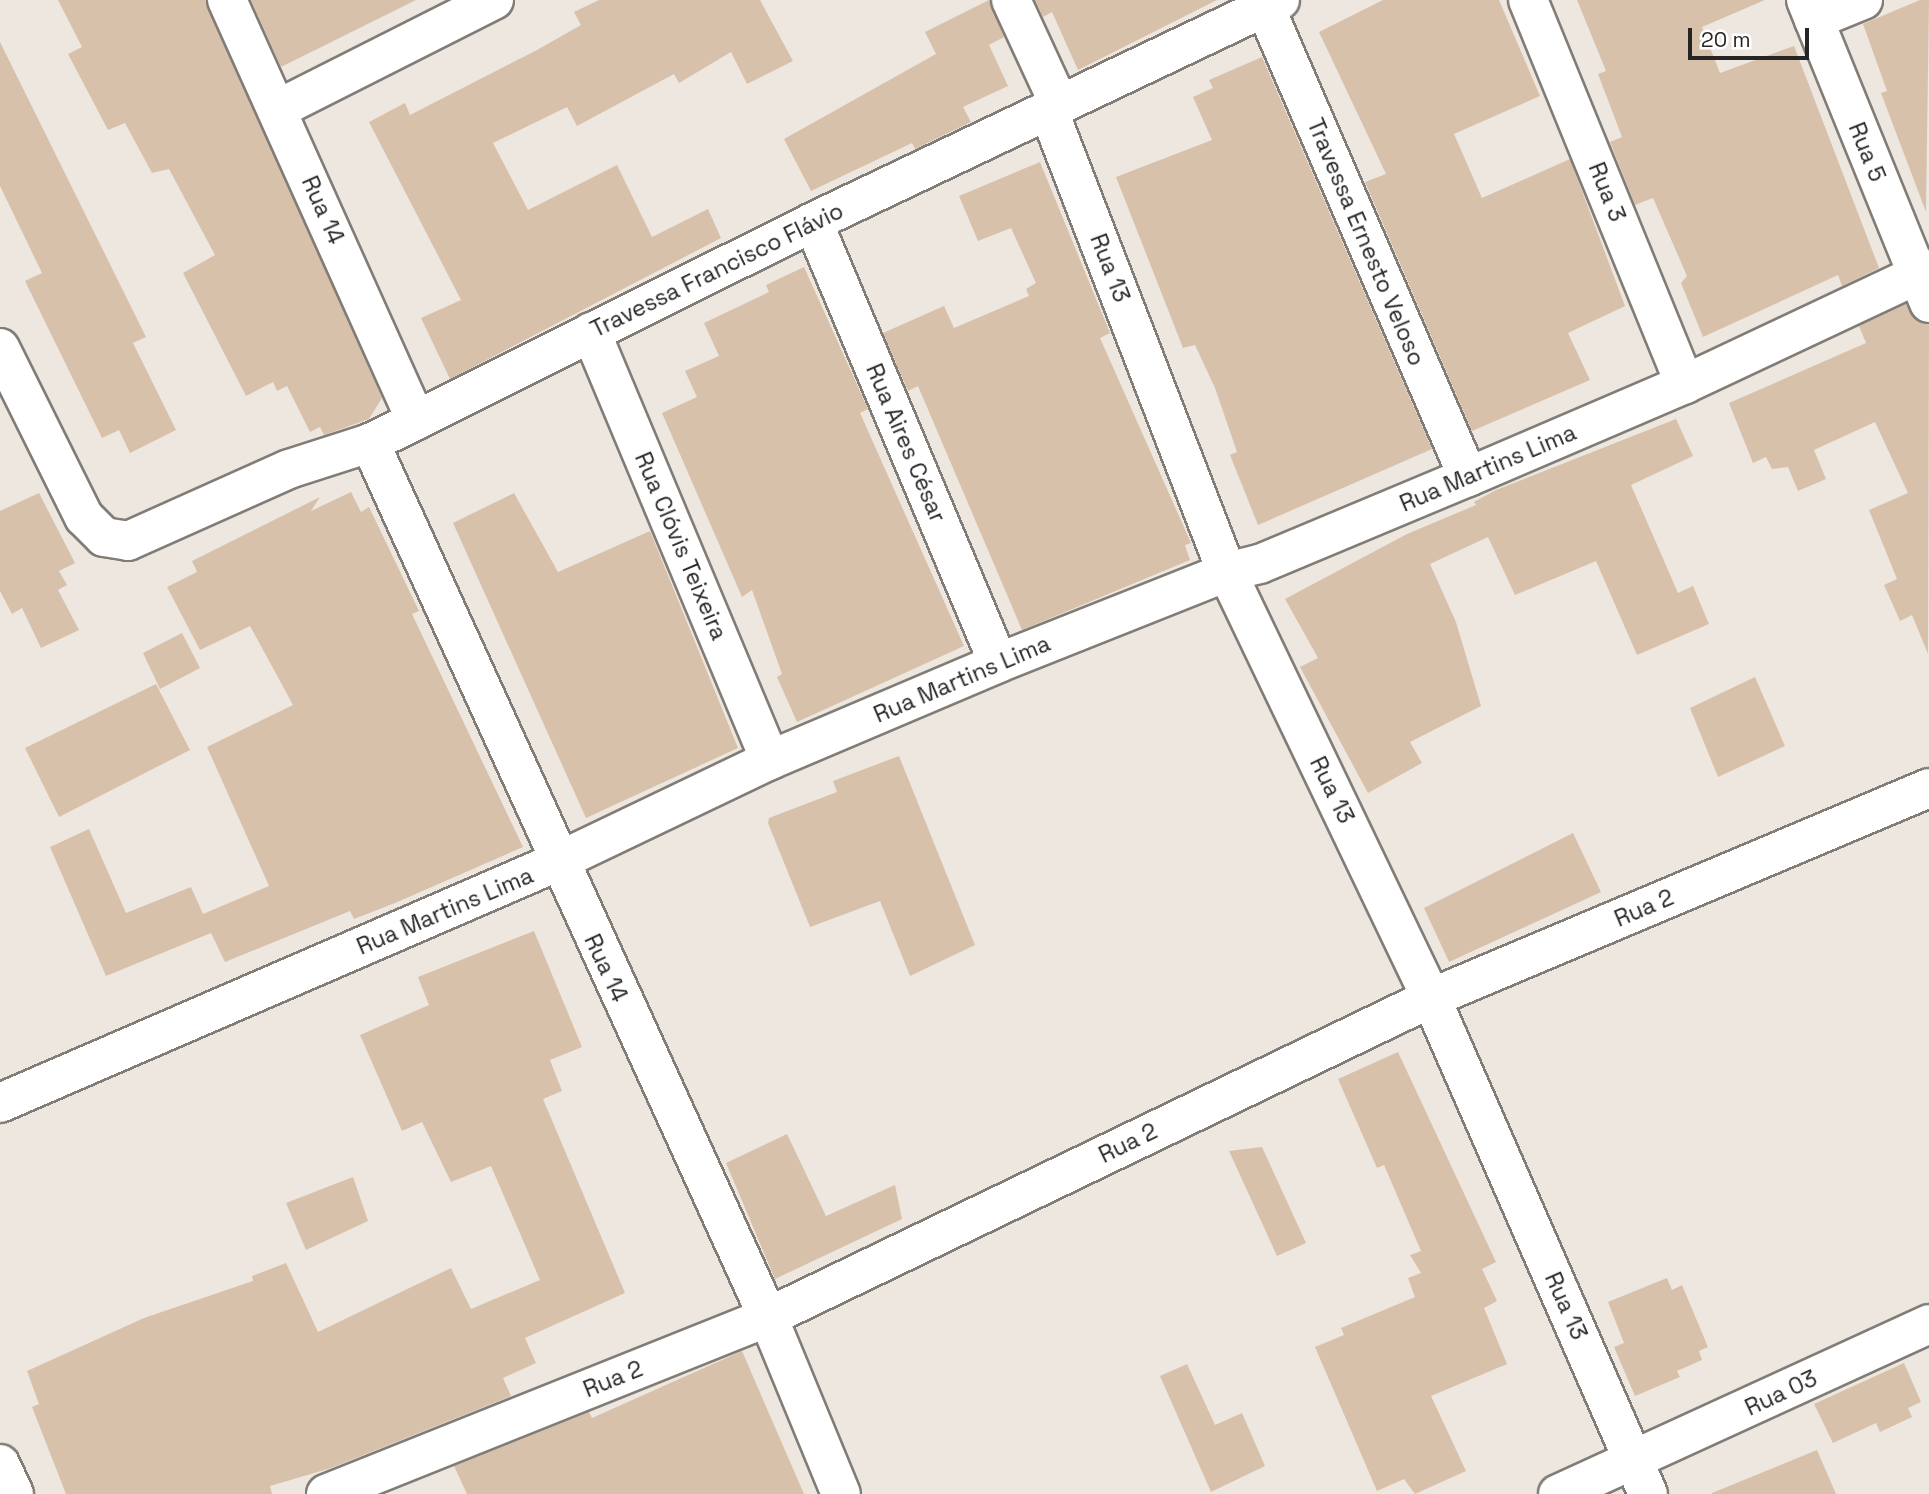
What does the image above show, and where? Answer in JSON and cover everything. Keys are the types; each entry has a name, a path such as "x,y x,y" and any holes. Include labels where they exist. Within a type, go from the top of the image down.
{"street":[{"name":"Rua 14","path":"227,0 416,420"},
{"path":"278,109 494,0"},
{"name":"Rua 13","path":"1011,0 1227,572 1431,998 1641,1478"},
{"name":"Rua 3","path":"1528,0 1685,384"},
{"path":"1810,10 1863,0"},
{"name":"Travessa Francisco Flávio","path":"0,348 85,517 104,537 128,541 152,534 289,469 370,443 813,222 1272,4"},
{"name":"Travessa Ernesto Veloso","path":"1272,4 1468,477"},
{"name":"Rua 5","path":"1810,10 1925,282"},
{"name":"Rua Aires César","path":"813,222 998,663"},
{"name":"Rua Martins Lima","path":"0,1103 557,862 770,760 998,663 1227,572 1260,564 1925,282"},
{"name":"Rua Clóvis Teixeira","path":"591,332 770,760"},
{"name":"Rua 14","path":"370,443 557,862 768,1317 841,1494"},
{"name":"Rua 2","path":"326,1494 768,1317 1431,998 1929,788"},
{"name":"Rua 03","path":"1558,1494 1641,1478 1929,1324"},
{"path":"0,1464 14,1494"}],"building":[{"path":"58,0 206,0 382,398 369,419 324,435 320,427 310,432 287,386 277,391 273,382 246,396 183,273 215,255 169,169 152,173 125,123 108,130 68,54 82,47"},
{"path":"251,0 416,0 281,67"},
{"path":"599,0 760,0 793,61 747,84 731,52 679,83 674,74 577,126 567,107 493,143 528,210 617,165 652,237 708,209 721,238 450,379 421,318 461,300 369,122 405,103 410,115 537,50 581,25 574,12"},
{"path":"989,0 1004,37 989,45 1008,86 963,107 971,122 915,149 912,143 811,191 784,139 936,54 925,32"},
{"path":"1035,0 1217,0 1078,70 1052,12 1043,17"},
{"path":"1383,0 1499,0 1540,96 1454,134 1482,198 1570,159 1625,306 1568,333 1590,380 1472,431 1365,182 1386,174 1319,32"},
{"path":"1577,0 1765,0 1702,27 1720,73 1794,46 1879,268 1842,286 1838,275 1703,337 1681,283 1687,276 1653,198 1635,205 1610,142 1622,137 1598,74 1606,71"},
{"path":"1920,0 1929,0 1926,212 1881,93 1887,91 1863,24"},
{"path":"0,42 146,337 133,343 176,430 130,453 119,430 102,438 25,281 42,273 0,186"},
{"path":"1262,57 1432,449 1258,525 1230,455 1237,452 1215,388 1195,345 1183,348 1116,177 1212,140 1193,97 1213,88 1209,80"},
{"path":"1040,162 1110,333 1100,338 1191,543 1185,545 1190,560 1022,630 918,386 908,391 883,333 944,306 954,328 1029,296 1026,289 1036,283 1011,228 978,241 959,196"},
{"path":"804,267 868,409 860,413 964,646 797,722 777,677 782,674 752,590 742,597 662,413 697,397 685,371 719,356 704,323 769,292 766,285"},
{"path":"1906,304 1915,320 1929,324 1928,654 1912,615 1900,621 1884,585 1897,579 1869,510 1908,493 1875,422 1814,450 1826,479 1798,491 1788,467 1772,469 1766,457 1753,463 1729,403 1866,343 1859,326"},
{"path":"1676,419 1693,456 1631,485 1678,593 1693,586 1709,624 1637,655 1596,561 1515,595 1488,537 1430,564 1456,622 1481,706 1410,742 1422,763 1368,793 1300,667 1318,658 1285,599 1407,534 1476,505 1474,502 1496,490"},
{"path":"351,492 361,512 369,507 419,611 412,614 523,847 354,919 350,911 225,962 211,933 106,976 50,847 89,829 126,913 191,887 203,914 269,886 207,747 293,705 250,626 200,650 167,587 197,572 192,561 320,497 311,511"},
{"path":"39,493 75,563 59,571 67,585 58,590 79,630 41,648 22,608 12,614 0,591 0,511"},
{"path":"514,493 558,572 650,531 738,748 586,818 453,523"},
{"path":"182,633 200,668 160,689 143,653"},
{"path":"1755,677 1785,746 1718,777 1690,708"},
{"path":"156,684 190,750 59,817 25,748"},
{"path":"899,756 975,945 910,976 880,901 810,927 768,823 769,818 837,792 833,781"},
{"path":"1573,833 1601,892 1449,962 1424,908"},
{"path":"534,931 582,1047 550,1060 562,1091 543,1099 625,1293 525,1338 536,1363 503,1378 511,1396 331,1468 270,1486 272,1494 66,1494 32,1407 39,1404 27,1371 144,1318 253,1281 252,1276 286,1263 318,1332 451,1268 471,1309 540,1280 491,1166 451,1182 422,1122 402,1131 360,1035 429,1005 418,977"},
{"path":"1398,1052 1496,1262 1482,1269 1497,1301 1484,1308 1507,1364 1431,1396 1466,1471 1415,1494 1404,1479 1377,1491 1315,1347 1344,1335 1341,1328 1415,1297 1408,1278 1421,1273 1410,1255 1421,1251 1384,1165 1377,1168 1338,1079"},
{"path":"787,1134 826,1216 895,1185 902,1219 775,1279 726,1163"},
{"path":"1262,1147 1306,1243 1277,1256 1229,1151"},
{"path":"353,1177 368,1221 306,1250 286,1203"},
{"path":"1667,1278 1672,1290 1682,1285 1708,1347 1699,1351 1702,1360 1677,1371 1680,1377 1635,1396 1614,1347 1624,1343 1608,1302"},
{"path":"742,1351 804,1494 467,1494 454,1466 589,1412 592,1418"},
{"path":"1904,1363 1921,1402 1908,1408 1912,1417 1880,1432 1876,1423 1833,1443 1814,1404"},
{"path":"1187,1364 1215,1425 1242,1413 1265,1466 1211,1492 1160,1376"},
{"path":"1817,1450 1836,1494 1712,1494 1712,1493"}]}
